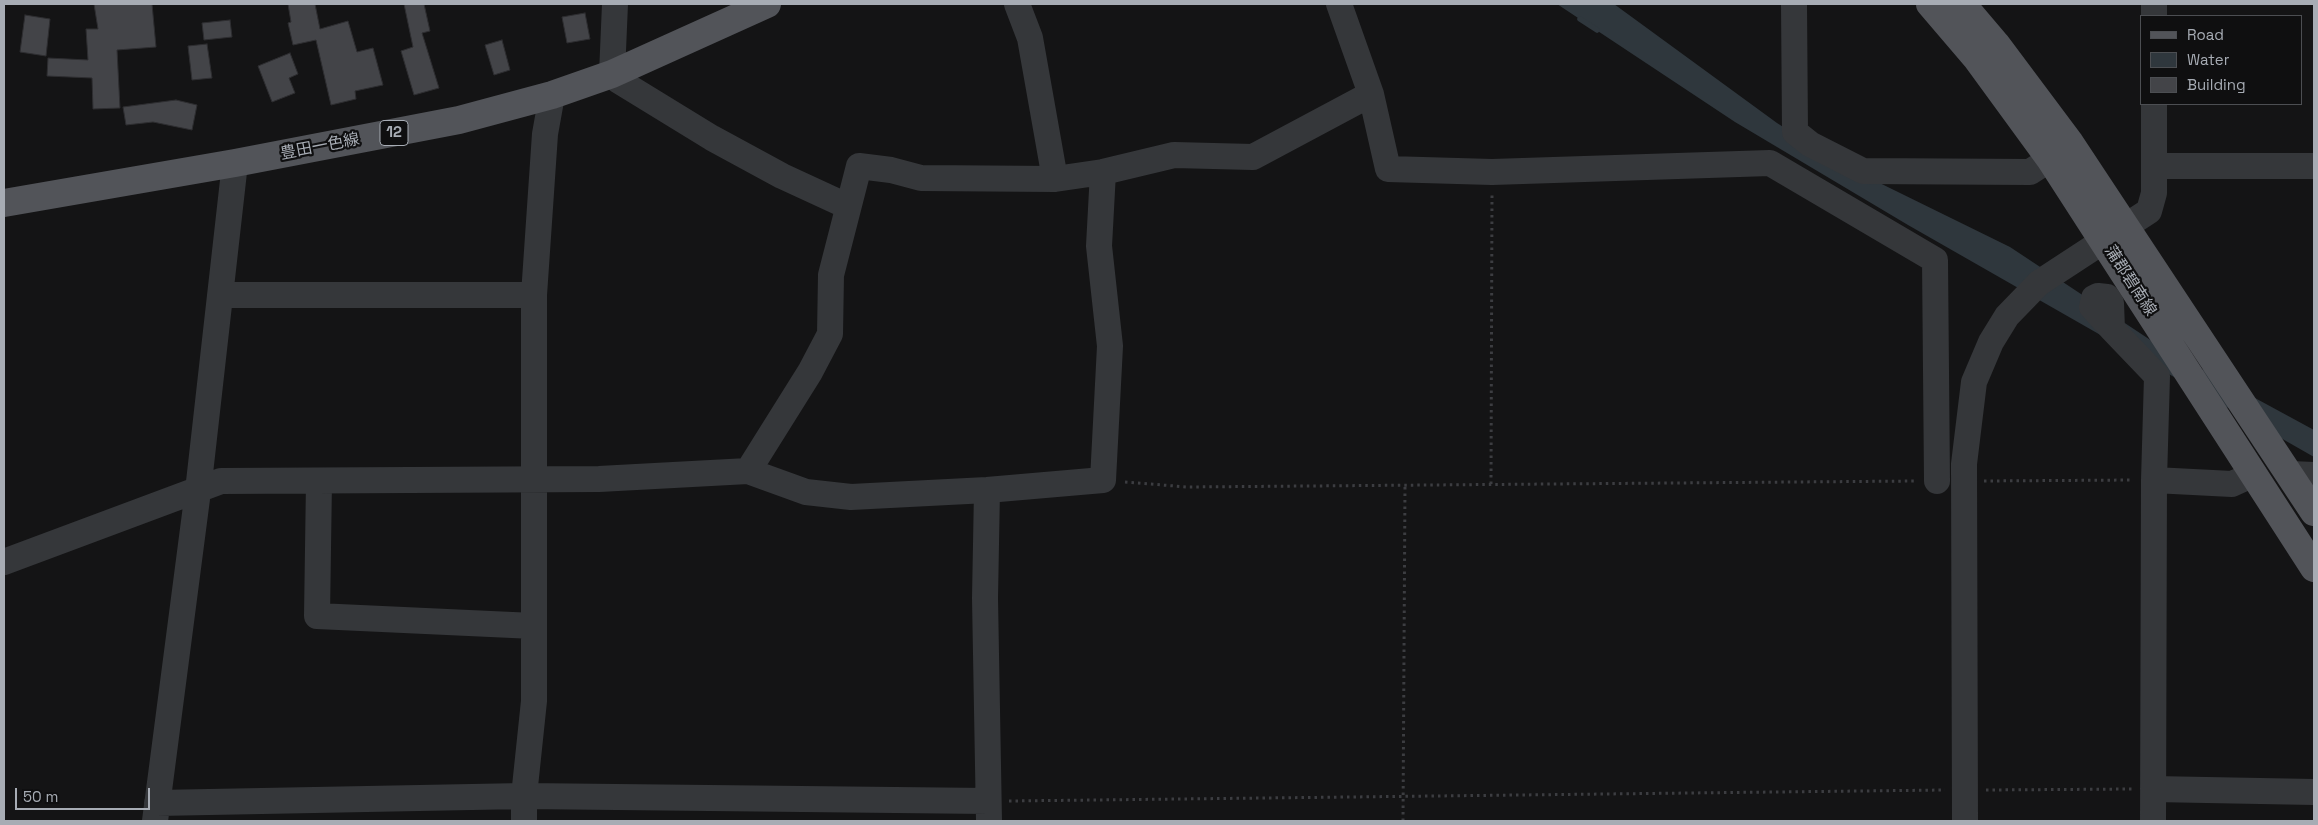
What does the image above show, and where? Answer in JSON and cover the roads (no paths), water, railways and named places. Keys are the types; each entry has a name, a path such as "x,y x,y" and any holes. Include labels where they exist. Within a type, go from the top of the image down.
{"main road":[{"name":"豊田一色線","path":"4,203 234,163 459,120 552,95 612,74 766,4"},
{"name":"蒲郡碧南線","path":"1930,4 1977,59 2050,158 2314,568"},
{"name":"蒲郡碧南線","path":"1962,4 1996,44 2058,128 2302,475 2314,512"}],"street":[{"path":"615,4 612,74 626,87 712,138 782,176 847,206"},
{"path":"1017,4 1030,38 1055,179"},
{"path":"1339,4 1371,94 1388,169 1492,172 1770,163 1935,260 1937,481"},
{"path":"1794,4 1795,132 1810,144 1863,171 2030,172 2050,158"},
{"path":"748,471 810,372 830,334 831,274 858,166 891,170 921,178 1055,179 1103,172 1174,155 1252,156 1371,94"},
{"path":"524,809 534,701 534,295 545,134 552,95"},
{"path":"1965,821 1964,464 1970,399 1974,382 1991,342 2007,316 2039,283 2149,211 2154,193 2154,105"},
{"path":"234,163 198,491 156,812 524,809 988,811 985,598 987,490"},
{"path":"2154,166 2314,166"},
{"path":"4,562 221,481 599,479 748,471 806,492 851,497 987,490 1103,480 1110,346 1099,246 1103,172"},
{"path":"220,295 534,295"},
{"path":"2112,329 2157,376 2154,480 2153,821"},
{"path":"2154,480 2232,484 2254,474"},
{"path":"319,481 318,616 534,626"},
{"path":"2153,789 2314,792"}],"water":[{"path":"1557,4 1614,4 1777,123 1841,164 2010,247 2161,347 2314,430 2314,457 1908,225 1735,122"}],"waterway":[{"path":"1580,19 1597,30"}]}
